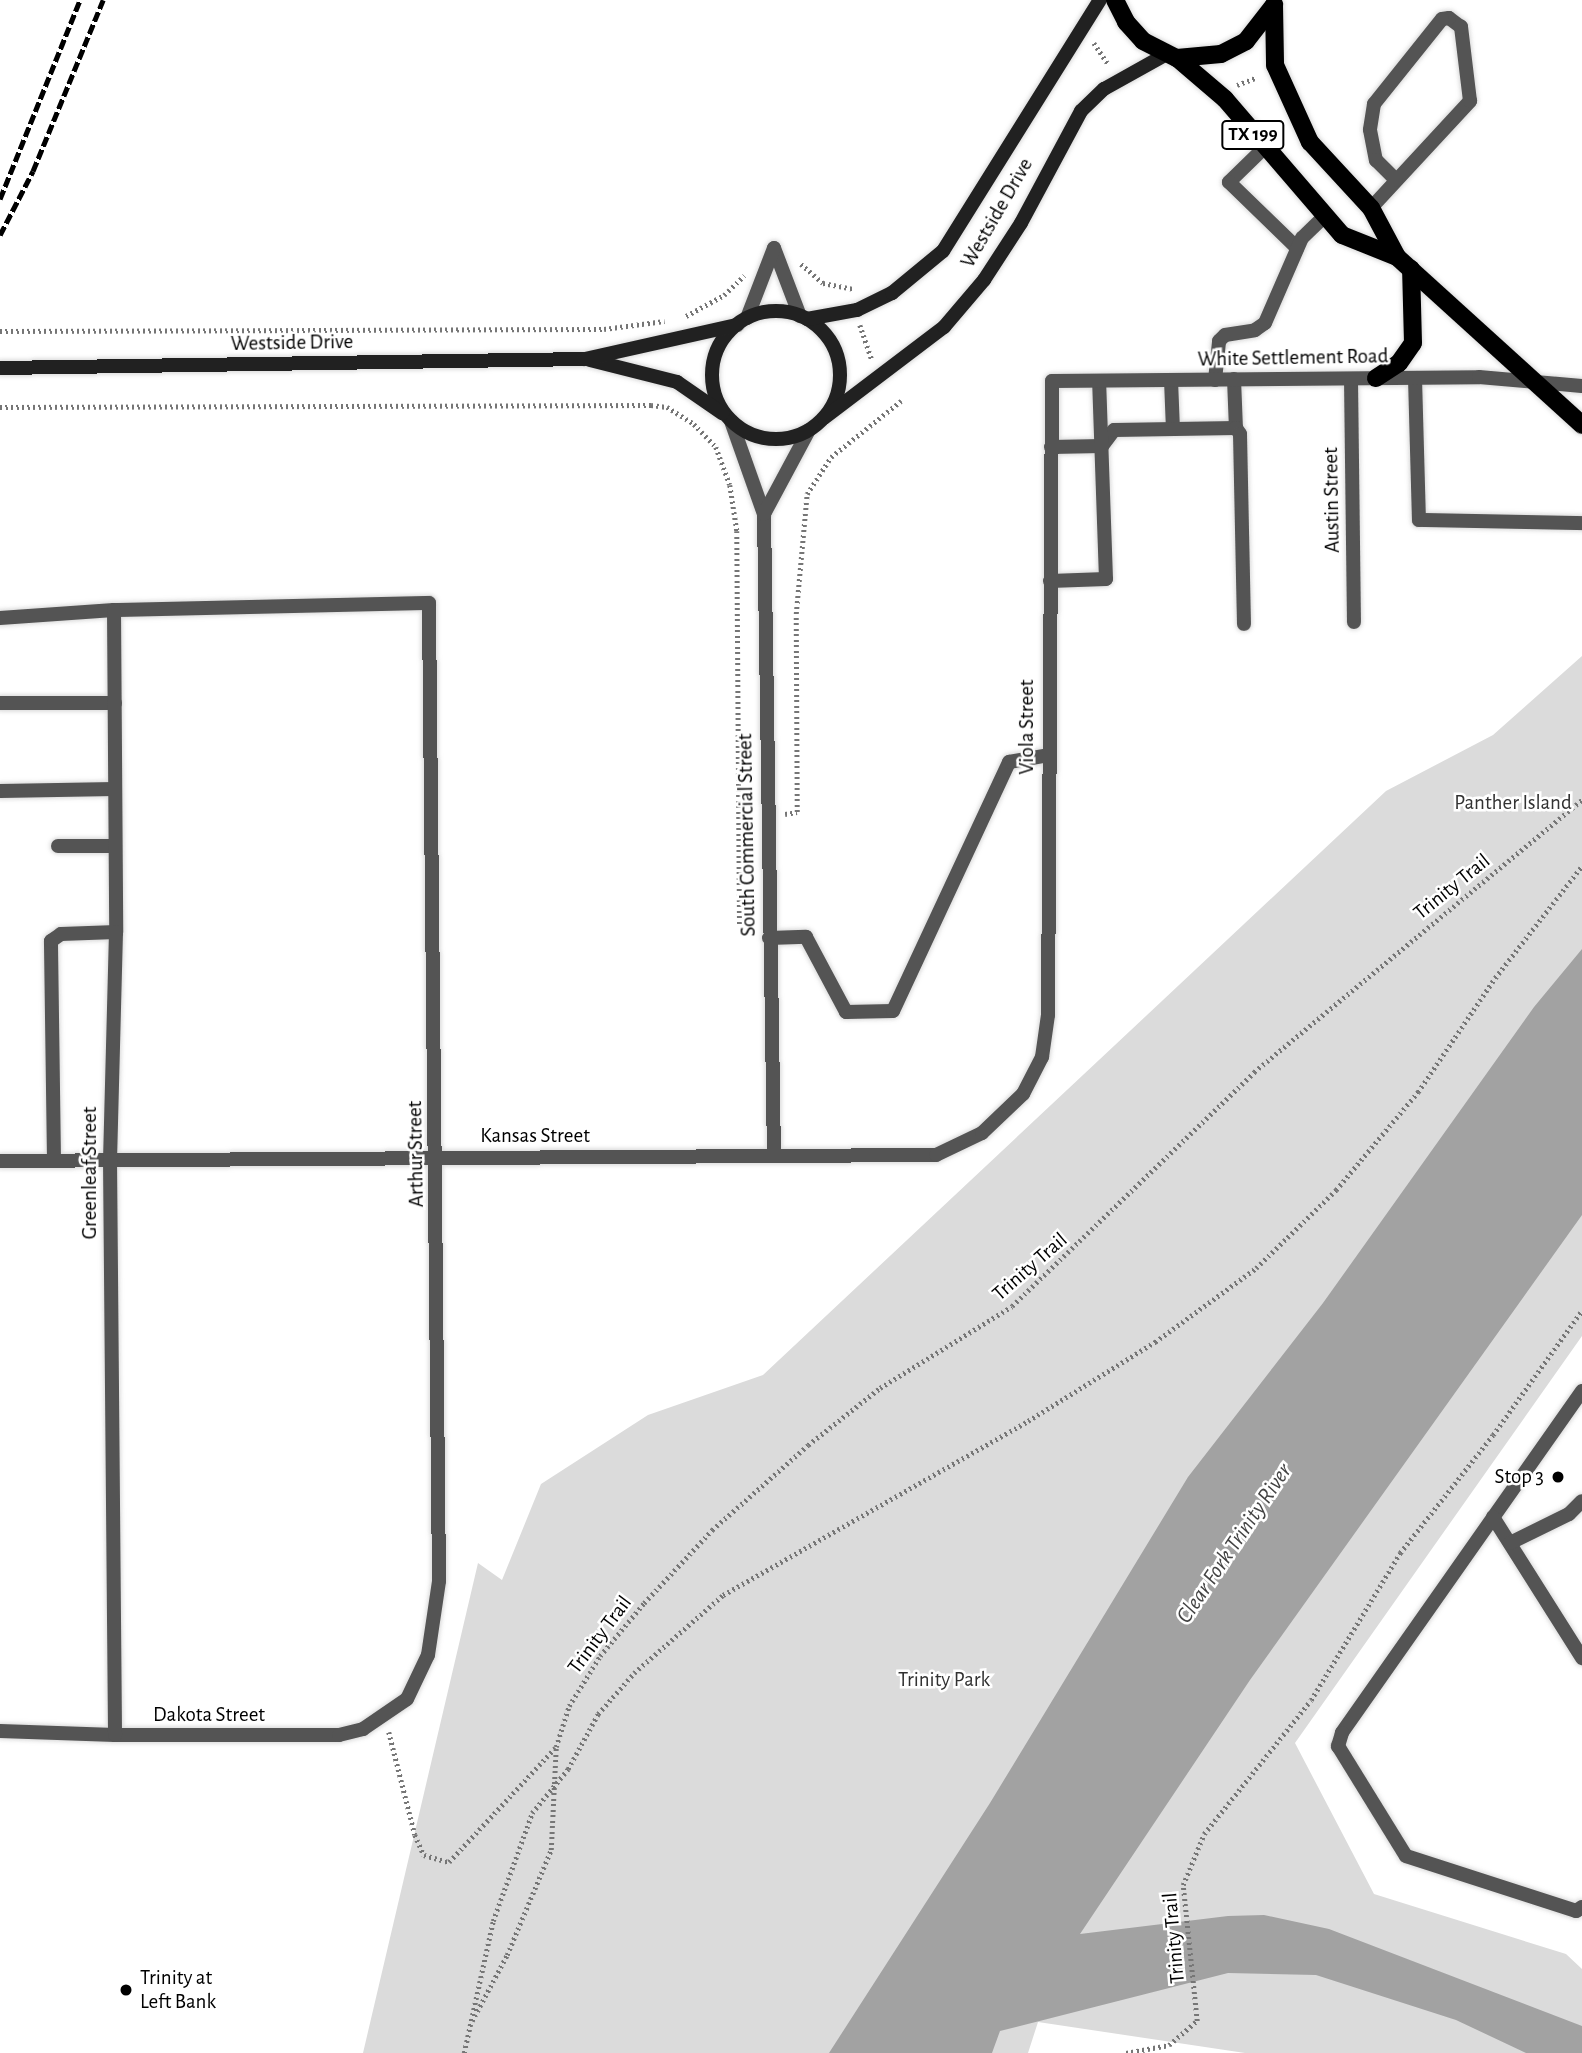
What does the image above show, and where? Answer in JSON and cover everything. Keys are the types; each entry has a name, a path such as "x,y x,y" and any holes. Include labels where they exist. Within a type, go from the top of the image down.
{"main road":[{"name":"Westside Drive","path":"804,318 857,310 892,293 943,251 1100,0"},
{"path":"1115,0 1126,22 1143,41 1172,56 1220,54 1246,41 1274,3"},
{"name":"TX 199","path":"1274,3 1275,65 1296,119 1329,165 1371,208 1404,263 1582,425"},
{"name":"Westside Drive","path":"824,418 944,327 984,279 1021,223 1081,111 1104,89 1172,56"},
{"name":"TX 199","path":"1172,56 1225,99 1264,148 1342,235 1404,263"},
{"path":"1376,379 1399,363 1413,343 1404,263"},
{"path":"763,312 804,318 833,345 840,365 840,386 824,418 809,430 769,439 751,435 727,418 711,383 712,364 718,346 742,321 763,312"},
{"name":"Westside Drive","path":"0,368 585,359 742,321"},
{"name":"Westside Drive","path":"585,359 677,382 727,418"}],"street":[{"path":"1371,208 1470,101 1461,27 1449,18 1442,19 1374,104 1370,130 1376,160 1396,180"},
{"path":"1264,148 1229,181 1297,248"},
{"path":"1215,380 1219,341 1225,335 1255,330 1265,323 1297,248 1324,217"},
{"path":"742,321 774,248 804,318"},
{"name":"White Settlement Road","path":"1052,381 1479,377 1582,386"},
{"path":"1415,378 1419,520 1582,523"},
{"path":"1234,379 1236,428 1240,435 1244,624"},
{"name":"Austin Street","path":"1351,379 1354,622"},
{"path":"1171,380 1173,429"},
{"name":"Viola Street","path":"1035,1070 1042,1057 1048,1015 1052,381"},
{"path":"1050,581 1106,579 1099,381"},
{"name":"South Commercial Street","path":"727,418 764,514 774,1156"},
{"path":"1102,446 1114,430 1236,428"},
{"name":"South Commercial Street","path":"764,514 809,430"},
{"path":"1051,447 1102,446"},
{"name":"Arthur Street","path":"114,610 429,603 438,1158 438,1608 428,1655 407,1699"},
{"path":"0,618 114,610"},
{"name":"Greenleaf Street","path":"114,610 116,932 110,1159 115,1735"},
{"path":"0,703 115,703"},
{"path":"769,938 806,937 846,1012 893,1011 1010,762 1048,755"},
{"path":"0,791 115,789"},
{"path":"58,846 116,846"},
{"path":"54,1160 51,941 61,934 116,932"},
{"name":"Kansas Street","path":"0,1161 936,1155 982,1133 1023,1094 1035,1070"},
{"path":"1582,1391 1342,1733 1338,1746 1406,1856 1576,1911 1582,1907"},
{"path":"1510,1543 1569,1514 1582,1501"},
{"path":"1493,1517 1582,1658"},
{"name":"Dakota Street","path":"0,1731 115,1735 339,1735 386,1716 407,1699"}],"path":[{"path":"1088,38 1108,64"},
{"path":"1232,91 1255,78"},
{"path":"801,264 823,283 854,289"},
{"path":"682,318 724,295 752,268"},
{"path":"0,331 604,329 669,320"},
{"path":"860,324 867,354 877,368"},
{"path":"767,818 797,812 796,614 807,494 831,457 901,401"},
{"path":"0,407 667,407 694,424 716,447 730,485 738,568 740,925"},
{"name":"Trinity Trail","path":"472,2021 508,1955 547,1862 556,1747 569,1706 600,1656 712,1530 880,1388 1012,1306 1254,1072 1582,800"},
{"name":"Trinity Trail","path":"464,2053 493,1921 519,1842 532,1812 555,1785 598,1714 634,1673 723,1595 1039,1414 1155,1342 1256,1268 1336,1190 1418,1092 1495,978 1582,866"},
{"name":"Trinity Trail","path":"1126,2053 1169,2045 1196,2021 1183,1885 1204,1834 1311,1700 1400,1553 1493,1435 1582,1310"},
{"path":"386,1716 415,1835 424,1855 449,1862 556,1747"}],"green space":[{"name":"Trinity Park","path":"1582,656 1582,1336 1295,1743 1374,1894 1566,1954 1582,1969 1582,2053 1245,2053 1038,2022 1028,2053 363,2053 478,1563 502,1580 541,1484 648,1415 763,1375 1386,791 1493,735"}],"water":[{"name":"Clear Fork Trinity River","path":"1582,949 1582,1215 1250,1680 1080,1934 1228,1916 1264,1915 1329,1929 1582,2026 1582,2053 1526,2053 1456,2020 1316,1975 1228,1973 1000,2031 992,2053 829,2053 990,1803 1188,1477 1323,1303 1534,1007"}],"railway":[{"path":"0,199 80,0"},
{"path":"0,235 33,171 103,0"}],"place":[{"name":"Stop 3","path":"1558,1477"},
{"name":"Trinity at Left Bank","path":"126,1990"}],"park label":[{"name":"Panther Island","path":"1513,803"}]}
